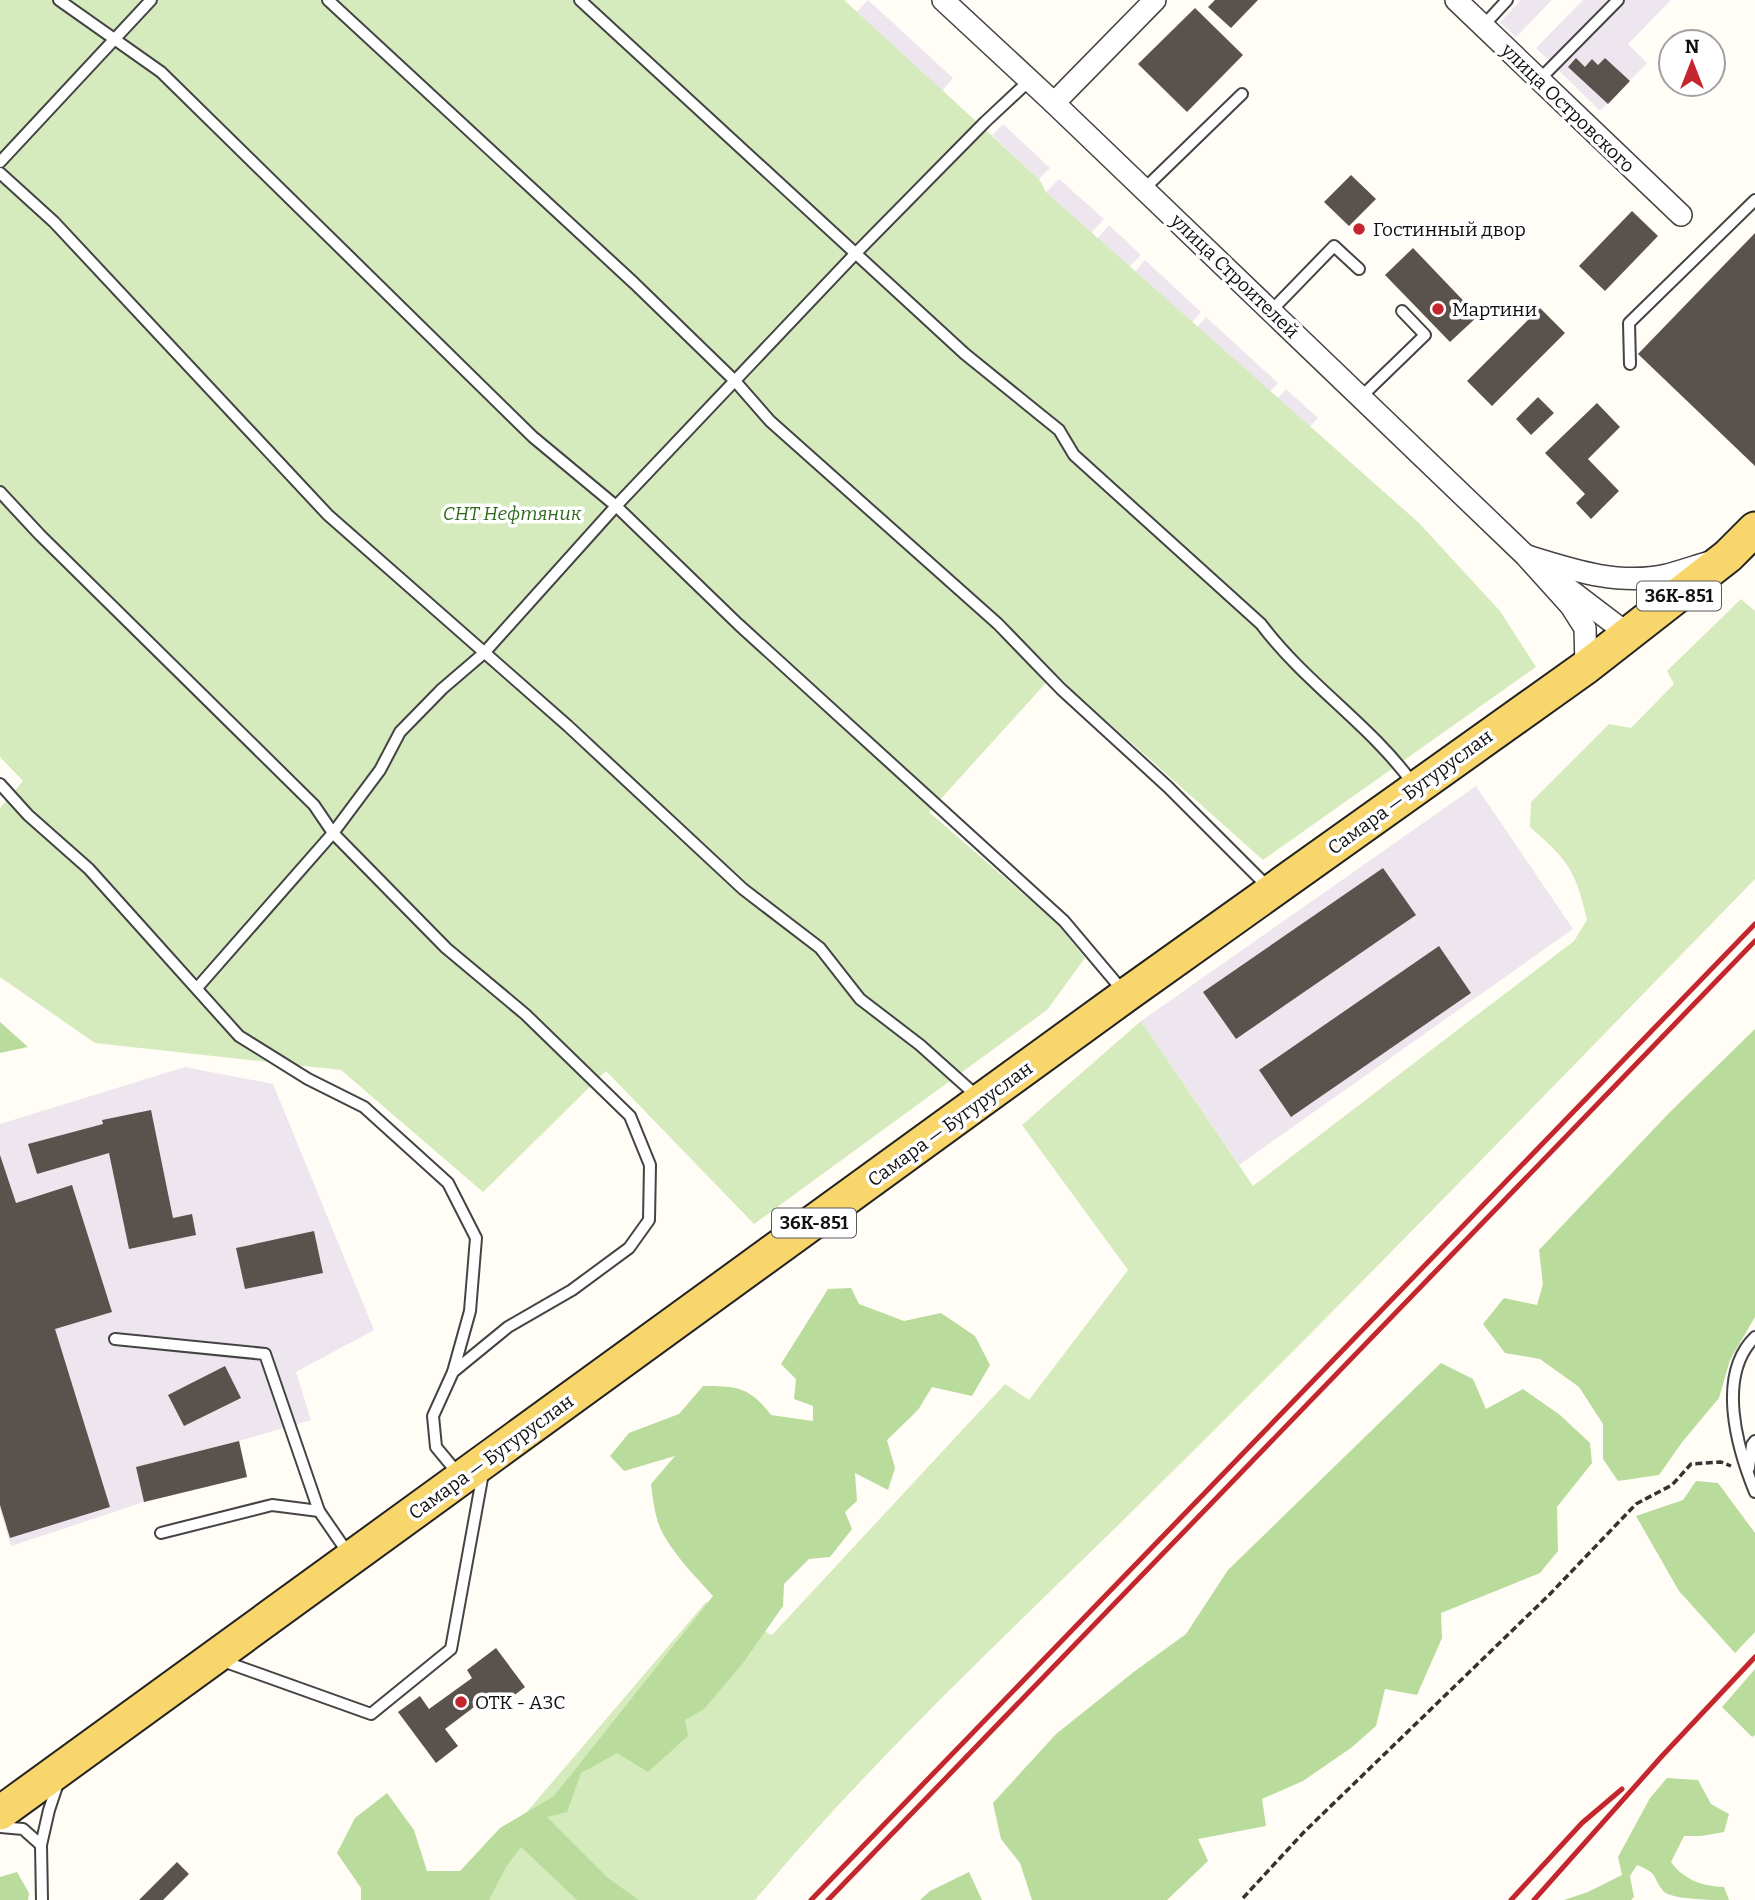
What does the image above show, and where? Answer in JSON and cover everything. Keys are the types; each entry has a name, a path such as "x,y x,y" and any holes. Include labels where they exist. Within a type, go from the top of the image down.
{"main road":[{"name":"36К-851","path":"1728,556 1755,529"},
{"name":"Самара — Бугуруслан","path":"0,1813 1126,995 1586,667 1728,556"}],"street":[{"name":"улица Строителей","path":"943,0 1030,80 1525,555"},
{"path":"1054,103 1156,0"},
{"name":"улица Островского","path":"1456,0 1681,215"},
{"path":"1525,555 1578,572 1618,578 1665,575 1728,556"},
{"path":"1525,555 1629,635"},
{"path":"1525,555 1571,606 1585,628 1586,667"}],"lane":[{"path":"59,0 161,72 533,437 616,506 738,624 1064,921 1126,995"},
{"path":"0,162 151,0"},
{"path":"328,0 634,283 735,381 770,421 998,624 1061,689 1168,787 1272,891"},
{"path":"580,0 965,354 1059,430 1074,455 1261,624 1283,652 1397,761 1416,787"},
{"path":"1483,26 1507,0"},
{"path":"1539,80 1618,0"},
{"path":"197,988 333,833 380,770 401,732 442,689 484,653 616,506 855,254 1030,80"},
{"path":"1144,189 1242,94"},
{"path":"0,173 54,222 328,515 568,726 743,889 820,948 860,999 920,1045 982,1100"},
{"path":"1630,364 1629,323 1755,200"},
{"path":"1271,311 1334,246 1359,269"},
{"path":"1361,397 1425,335 1402,311"},
{"path":"0,492 314,805 333,833 446,948 525,1014 630,1116 650,1165 649,1220 629,1248 572,1290 508,1327 453,1371"},
{"path":"0,784 28,816 89,869 239,1036 308,1079 364,1107 448,1183 476,1238 470,1311 453,1371 433,1416 436,1447 473,1469 451,1649 371,1714 214,1658"},
{"path":"1755,1337 1745,1347 1734,1382 1734,1420 1755,1492"},
{"path":"115,1339 265,1354 319,1511 351,1558"},
{"path":"1748,1474 1752,1445 1755,1441"},
{"path":"161,1533 272,1505 319,1511"},
{"path":"42,1900 41,1844 64,1767"},
{"path":"0,1827 23,1829 41,1844"}],"path":[{"path":"1243,1898 1304,1832 1550,1594 1636,1504 1672,1485 1691,1464 1721,1462 1748,1474"}],"shaded area":[{"path":"868,0 953,78 942,91 857,12"},
{"path":"1521,0 1552,0 1516,37 1500,22"},
{"path":"1583,0 1671,0 1628,44 1647,63 1600,111 1536,48"},
{"path":"1003,124 1050,168 1039,179 992,135"},
{"path":"1059,179 1104,219 1091,233 1046,192"},
{"path":"1109,225 1141,255 1128,268 1097,239"},
{"path":"1145,260 1201,312 1190,325 1134,273"},
{"path":"1206,317 1278,383 1267,395 1195,329"},
{"path":"1286,389 1318,418 1307,430 1275,401"},
{"path":"1476,786 1573,929 1239,1165 1141,1021"},
{"path":"185,1067 273,1084 374,1330 296,1372 311,1420 239,1441 247,1477 144,1502 11,1546 0,1509 0,1124"}],"green space":[{"name":"СНТ Нефтяник","path":"0,0 844,0 1039,179 1046,192 1419,523 1500,611 1536,667 1263,860 1054,674 929,812 1058,924 1085,958 1047,1010 754,1224 606,1071 483,1192 341,1070 95,1043 0,977 0,808 23,781 0,757"},
{"path":"1741,599 1755,611 1755,879 1322,1322 907,1733 804,1843 755,1900 460,1900 491,1854 706,1602 772,1635 1005,1384 1029,1400 1128,1270 1022,1125 1141,1021 1253,1186 1574,941 1587,920 1579,889 1562,858 1530,827 1531,802 1609,724 1631,728 1674,684 1667,671"},
{"path":"0,1022 28,1047 0,1053"},
{"path":"1755,1029 1755,1317 1730,1360 1719,1398 1659,1475 1618,1481 1603,1459 1603,1424 1579,1387 1540,1359 1505,1353 1483,1324 1504,1298 1537,1305 1543,1284 1539,1250 1670,1112"},
{"path":"851,1288 859,1304 904,1321 941,1313 975,1336 990,1365 972,1396 932,1387 918,1410 887,1440 895,1468 888,1490 855,1473 857,1501 845,1512 852,1529 830,1557 809,1559 784,1584 783,1606 743,1663 704,1709 685,1720 688,1736 648,1772 617,1753 581,1773 567,1812 547,1817 608,1878 639,1900 577,1900 521,1847 506,1867 489,1900 361,1900 361,1888 337,1853 355,1818 387,1793 414,1830 427,1871 460,1871 500,1828 554,1796 713,1596 674,1551 656,1516 651,1484 675,1456 624,1471 610,1456 629,1433 679,1414 703,1386 742,1390 756,1399 771,1415 813,1421 813,1406 794,1399 796,1379 781,1364 828,1289"},
{"path":"1441,1363 1473,1379 1486,1409 1523,1389 1560,1415 1590,1443 1592,1463 1557,1507 1558,1551 1540,1573 1441,1613 1442,1638 1417,1695 1385,1689 1376,1726 1351,1748 1303,1781 1262,1799 1266,1826 1198,1839 1208,1861 1167,1900 1032,1900 1020,1863 1001,1839 993,1803 1056,1734 1186,1634 1228,1570"},
{"path":"1696,1481 1718,1483 1755,1533 1755,1632 1735,1653 1679,1591 1636,1516 1683,1500"},
{"path":"1755,1669 1755,1735 1752,1737 1722,1707"},
{"path":"1667,1778 1698,1780 1711,1804 1729,1814 1724,1832 1684,1836 1671,1862 1694,1881 1724,1887 1729,1900 1670,1895 1664,1892 1652,1873 1637,1865 1630,1876 1634,1897 1631,1900 1564,1900 1588,1892 1622,1875 1618,1857 1650,1798"},
{"path":"17,1872 29,1893 28,1900 0,1900 0,1877"},
{"path":"969,1872 982,1900 920,1900 930,1891"}],"building":[{"path":"1215,0 1258,0 1231,28 1208,7"},
{"path":"1195,8 1243,55 1187,112 1138,64"},
{"path":"1576,58 1585,67 1592,59 1598,65 1605,58 1630,81 1608,104 1568,67"},
{"path":"1351,175 1376,199 1349,226 1324,202"},
{"path":"1632,211 1658,236 1605,291 1579,266"},
{"path":"1755,233 1755,466 1638,354"},
{"path":"1413,248 1478,316 1450,342 1385,275"},
{"path":"1540,308 1565,333 1492,406 1467,381"},
{"path":"1538,397 1554,413 1531,435 1516,419"},
{"path":"1597,403 1620,427 1588,459 1619,491 1591,519 1576,503 1585,494 1545,453"},
{"path":"1383,868 1416,915 1236,1039 1203,992"},
{"path":"1439,946 1471,993 1291,1117 1259,1070"},
{"path":"151,1110 173,1218 192,1214 196,1235 129,1249 109,1153 37,1174 28,1144 103,1124 102,1120"},
{"path":"0,1155 16,1203 72,1185 112,1312 55,1329 110,1507 10,1538 0,1505"},
{"path":"314,1231 323,1273 245,1289 236,1248"},
{"path":"225,1366 241,1398 184,1426 168,1395"},
{"path":"239,1441 247,1477 144,1502 136,1467"},
{"name":"ОТК - АЗС","path":"496,1648 525,1687 499,1707 490,1695 445,1729 458,1746 436,1763 398,1712 420,1696 429,1709 472,1678 467,1670"},
{"path":"177,1862 189,1874 163,1900 139,1900"}],"railway":[{"path":"811,1900 1755,924"},
{"path":"828,1900 1755,941"},
{"path":"1534,1900 1662,1756 1755,1657"},
{"path":"1511,1900 1582,1823 1622,1789"}],"place":[{"name":"Гостинный двор","path":"1359,229"},
{"name":"Мартини","path":"1438,309"},
{"name":"ОТК - АЗС","path":"461,1702"}]}
